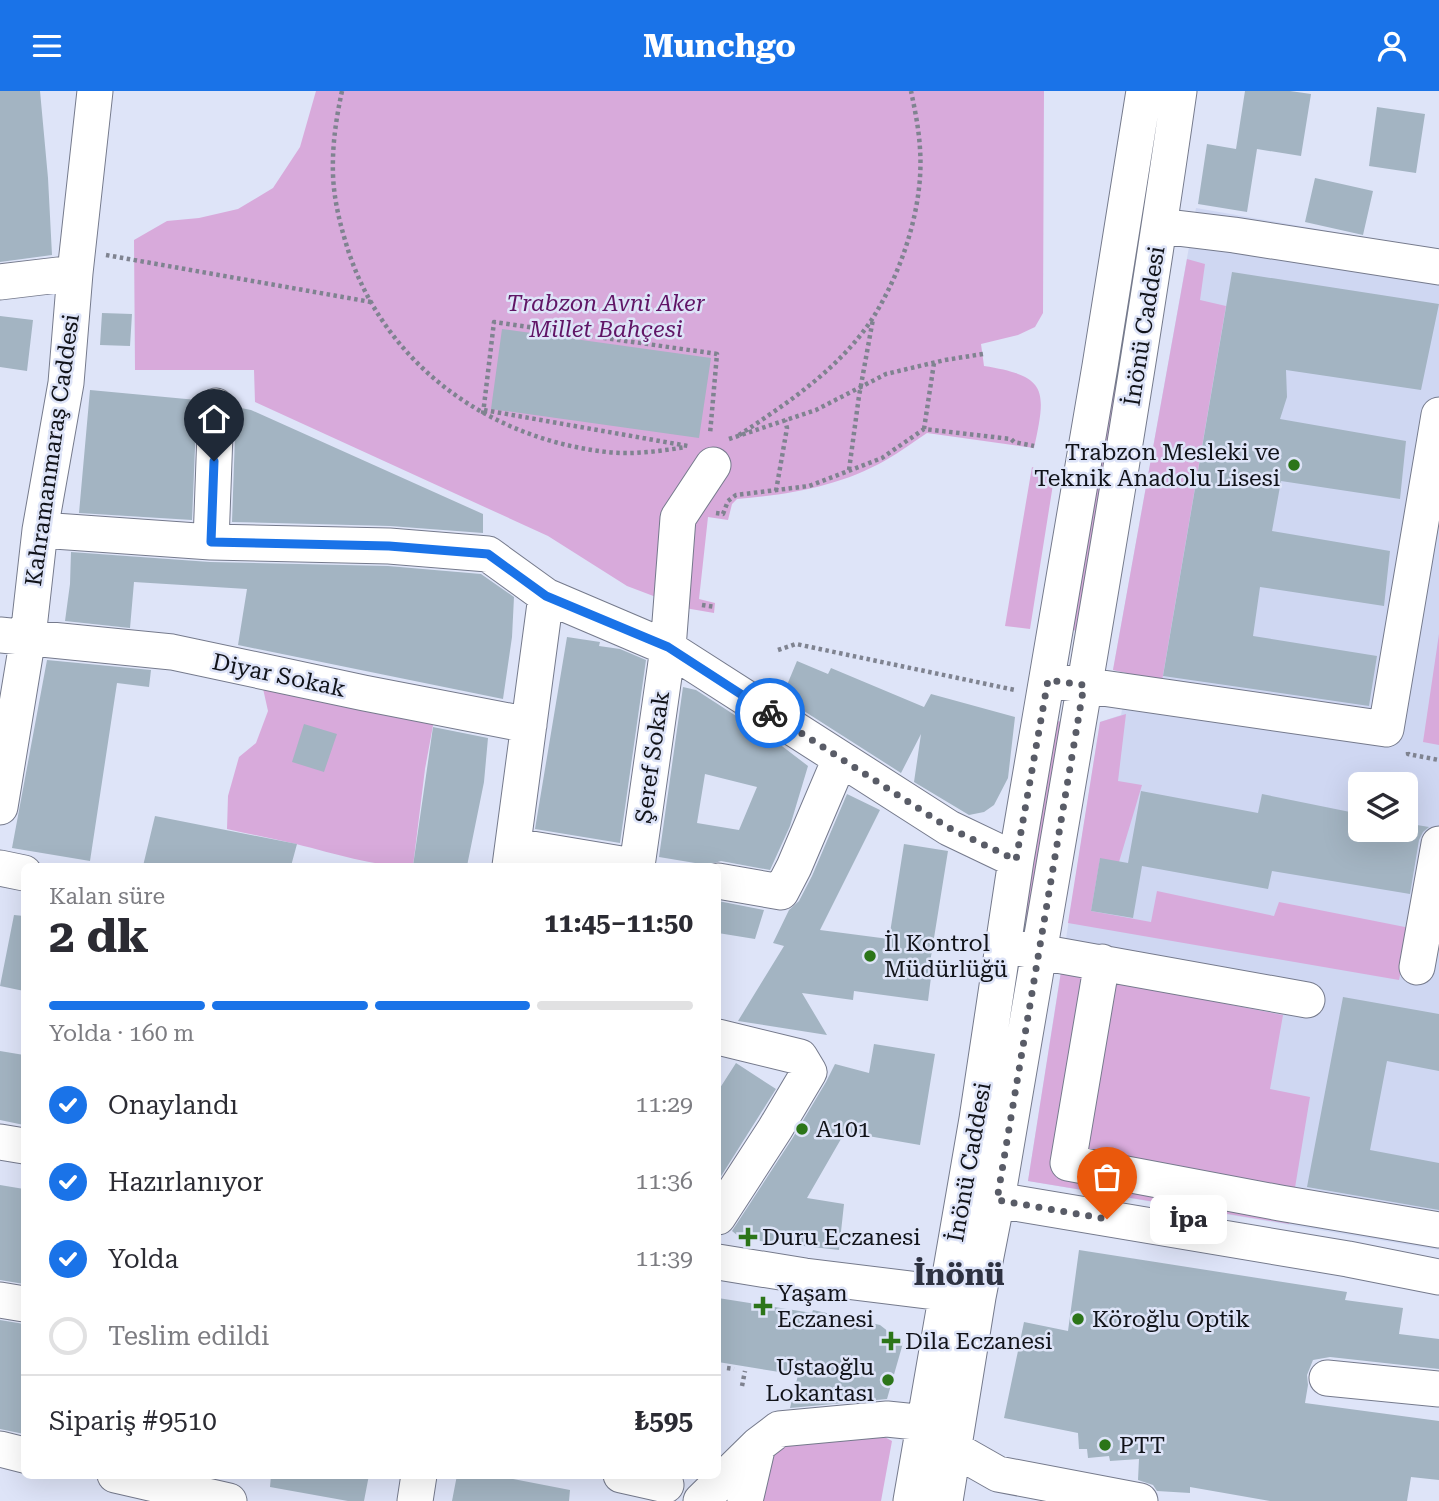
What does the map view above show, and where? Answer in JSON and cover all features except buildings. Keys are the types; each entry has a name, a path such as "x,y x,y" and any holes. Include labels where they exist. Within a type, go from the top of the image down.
{"street":[{"name":"Kahramanmaraş Caddesi","path":"0,807 14,636 40,530 66,383 76,261 95,91"},
{"name":"İnönü Caddesi","path":"945,1501 954,1449 962,1295 977,1119 1016,860 1034,685 1144,91"},
{"name":"İnönü Caddesi","path":"911,1501 926,1423 962,1295 997,1200 1160,226 1179,91"},
{"path":"1160,226 1439,267"},
{"path":"0,282 76,261"},
{"path":"211,542 216,407"},
{"path":"1034,685 1084,685 1386,729 1439,415"},
{"name":"Şeref Sokak","path":"635,863 668,647 678,518 719,447"},
{"path":"40,530 211,542 389,546 488,554 546,596 668,647 949,828 1016,860"},
{"path":"546,596 512,856 598,863"},
{"name":"Diyar Sokak","path":"14,636 172,652 352,691 529,725"},
{"path":"721,882 781,892 840,759"},
{"path":"1417,967 1439,844"},
{"path":"0,868 21,872"},
{"path":"1003,946 1307,1000"},
{"path":"1102,962 1068,1163 1439,1230"},
{"path":"721,1038 800,1057 809,1072 721,1212"},
{"path":"0,1142 21,1146"},
{"path":"997,1200 1348,1259 1439,1277"},
{"path":"721,1262 805,1276 962,1295"},
{"path":"0,1300 21,1304"},
{"path":"1327,1378 1439,1389"},
{"path":"701,1501 758,1444 779,1429 887,1419 926,1423 954,1449 998,1474 1140,1501"},
{"path":"745,1501 758,1444"},
{"path":"0,1449 21,1454"},
{"path":"133,1479 229,1501"},
{"path":"415,1501 418,1479"},
{"path":"639,1479 666,1485"}],"path":[{"path":"342,91 334,129 333,177 339,222 357,275 371,302 414,361 459,400 521,432 566,445 609,452 646,452 692,446 483,412"},
{"path":"719,447 775,411 827,370 873,317 893,280 908,237 918,195 920,150 911,91"},
{"path":"76,261 371,302"},
{"path":"849,470 873,317"},
{"path":"483,412 494,322 691,350 717,354 719,447"},
{"path":"719,447 785,420 816,411 886,375 982,354"},
{"path":"924,429 934,363"},
{"path":"776,491 787,428 785,420"},
{"path":"708,513 723,514 728,501 736,495 809,486 881,458 924,429 1011,439 1013,442 1034,446"},
{"path":"692,603 715,607"},
{"path":"778,650 796,644 1034,685"},
{"path":"1408,754 1439,759"},
{"path":"727,1368 734,1369"},
{"path":"742,1386 745,1371"}],"shaded area":[{"name":"Trabzon Mesleki ve Teknik Anadolu Lisesi","path":"1196,208 1439,250 1439,1250 1028,1181 1100,722 1121,715 1129,674 1113,670"}],"green space":[{"name":"Trabzon Avni Aker Millet Bahçesi","path":"316,91 1044,91 1043,313 1035,327 1018,335 981,344 984,366 1020,375 1038,389 1041,412 1034,448 927,433 886,460 851,477 795,492 737,499 732,504 728,520 708,517 699,599 715,603 714,613 685,608 627,586 548,536 255,402 254,370 135,370 134,240 167,221 199,218 238,209 273,188 300,147"},
{"path":"1155,91 1165,91 1077,631 1069,629"},
{"path":"1187,259 1205,264 1200,300 1226,306 1162,681 1113,670"},
{"path":"1032,467 1054,478 1030,629 1005,626"},
{"path":"1439,634 1439,745 1423,742"},
{"path":"262,684 434,720 413,863 368,862 227,829 228,796 239,757 256,743 268,711"},
{"path":"1126,714 1118,781 1142,785 1119,862 1100,859 1091,911 1151,922 1157,891 1274,916 1279,902 1410,928 1399,980 1068,923 1100,722"},
{"path":"1055,720 1061,722 1028,920 1019,919"},
{"path":"1061,972 1283,1015 1270,1089 1310,1097 1289,1224 1028,1181"},
{"path":"870,1429 892,1441 881,1501 755,1501 761,1472 779,1447"}],"way so far":[{"path":"770,713 949,828 1016,860 1048,680 1084,685 997,1200 1107,1219"}],"place":[{"name":"Trabzon Mesleki ve Teknik Anadolu Lisesi","path":"1294,465"},
{"name":"İl Kontrol Müdürlüğü","path":"870,956"},
{"name":"A101","path":"802,1129"},
{"name":"İpa","path":"1107,1219"},
{"name":"Duru Eczanesi","path":"748,1237"},
{"name":"Yaşam Eczanesi","path":"763,1306"},
{"name":"Köroğlu Optik","path":"1078,1319"},
{"name":"Dila Eczanesi","path":"891,1341"},
{"name":"Ustaoğlu Lokantası","path":"888,1380"},
{"name":"PTT","path":"1105,1445"}],"district":[{"name":"İnönü","path":"959,1275"}],"route":[{"path":"214,461 211,542 389,546 488,554 546,596 668,647 770,713"}]}
